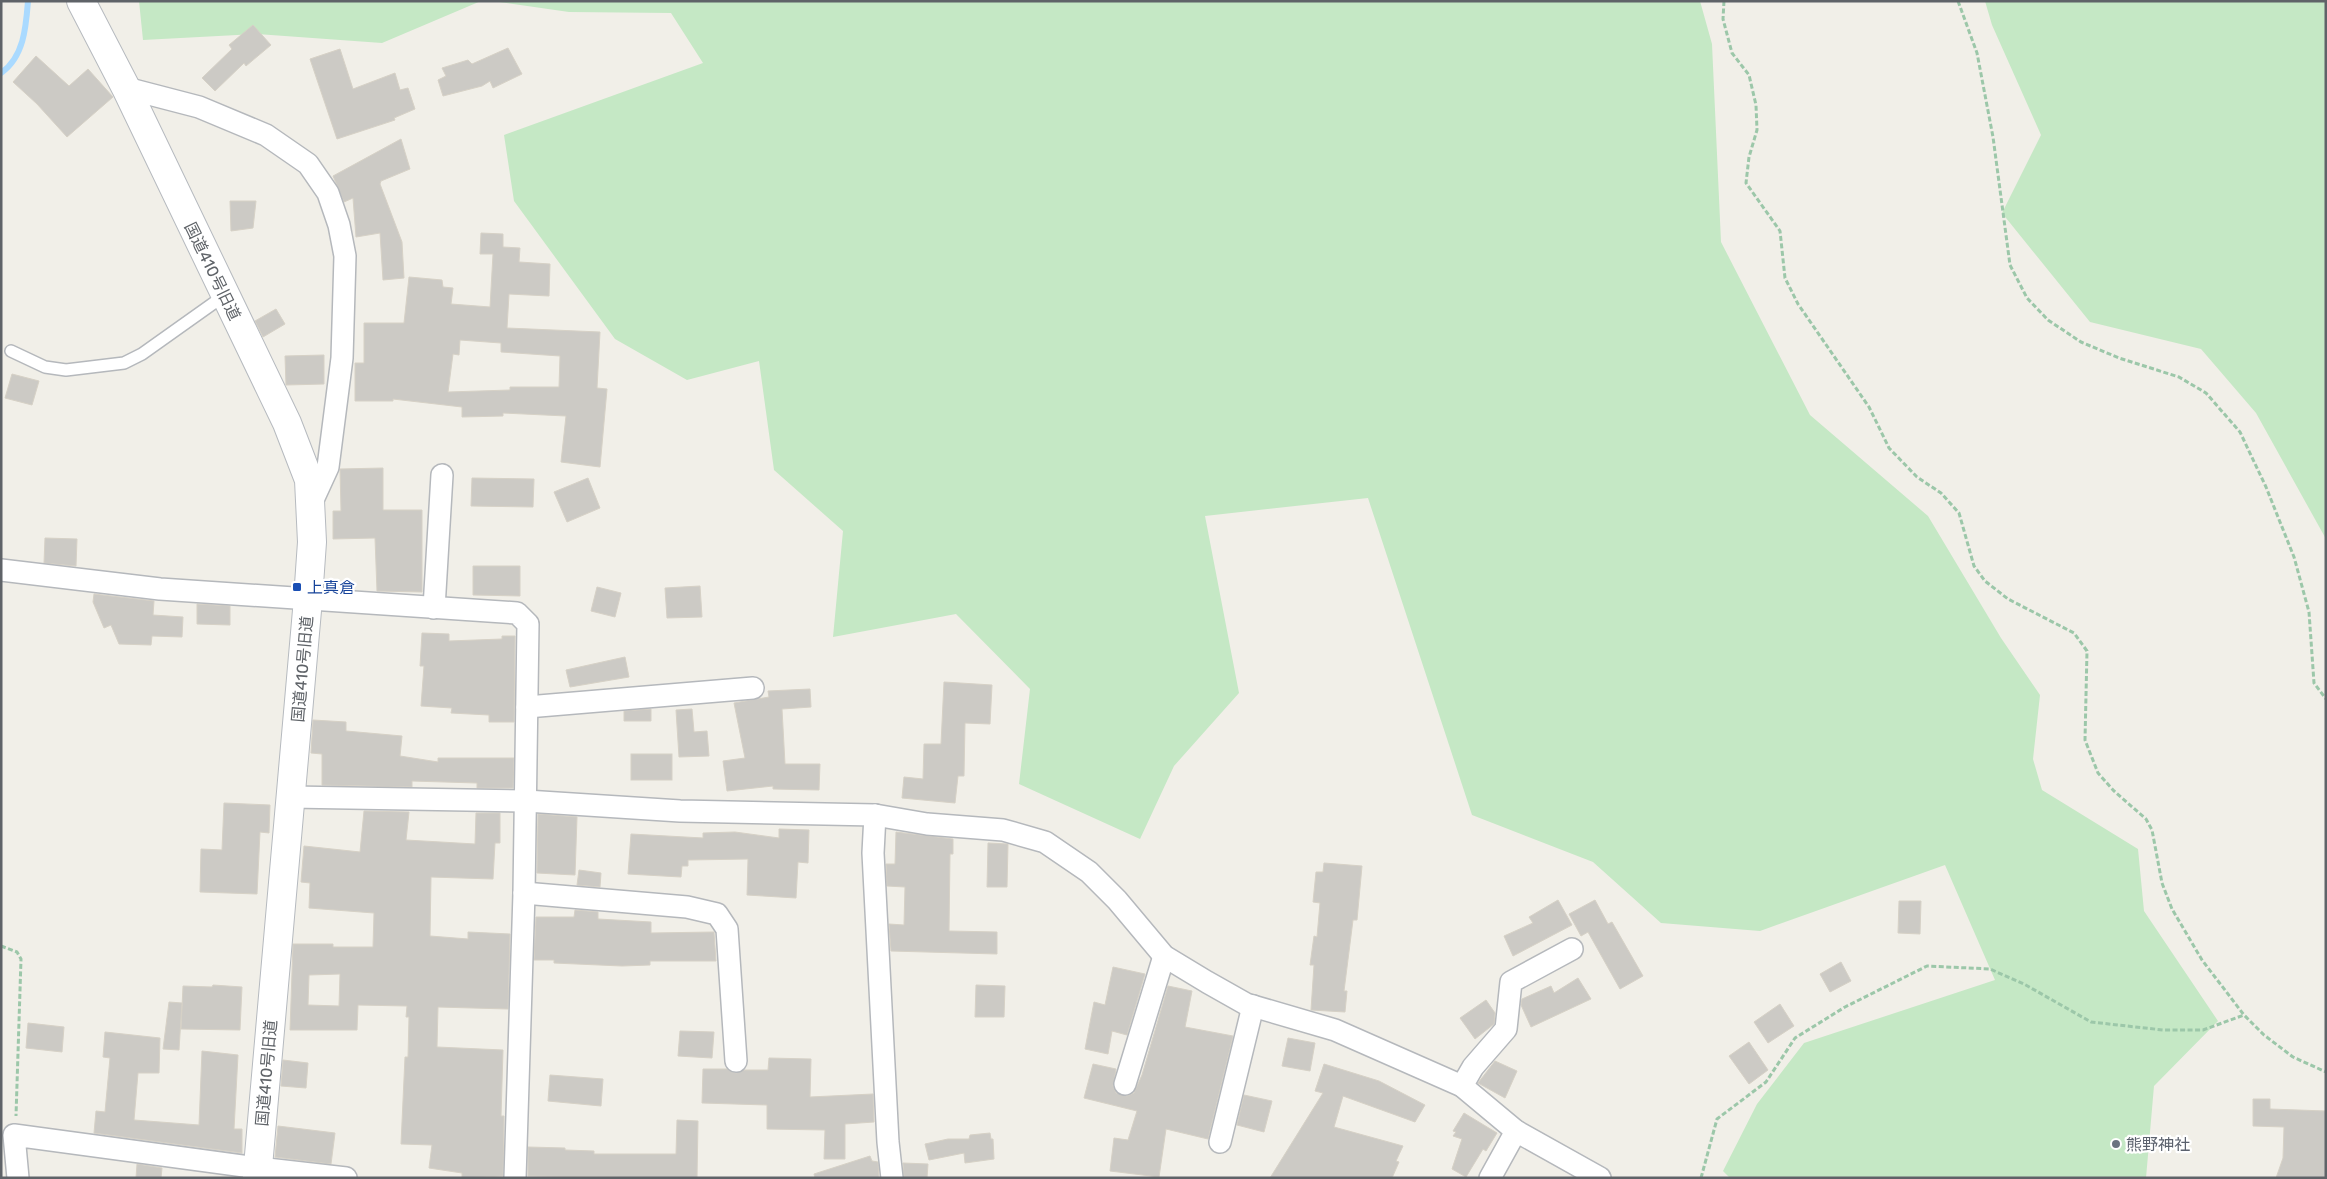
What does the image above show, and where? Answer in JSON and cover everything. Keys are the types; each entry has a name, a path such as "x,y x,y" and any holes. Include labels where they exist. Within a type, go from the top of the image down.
{"street":[{"name":"国道410号旧道","path":"81,1 126,88 287,423 308,480 312,542 308,600 257,1173"},
{"path":"126,88 199,107 266,136 308,164 328,193 339,225 345,256 342,358 328,467 311,504"},
{"path":"434,608 442,475"},
{"path":"1,570 160,589 517,613 528,624 524,893 515,1178"},
{"path":"527,707 753,688"},
{"path":"291,796 526,801 680,811 874,815 927,824 1003,830 1045,842 1089,872 1118,900 1164,956 1207,982 1253,1006 1335,1030 1462,1086 1516,1131 1600,1178"},
{"path":"874,815 873,853 888,1142 892,1178"},
{"path":"524,893 687,908 717,914 727,929 736,1061"},
{"path":"1462,1086 1474,1067 1506,1029 1511,982 1572,949"},
{"path":"1125,1084 1164,956"},
{"path":"1220,1142 1253,1006"},
{"path":"1490,1178 1516,1131"},
{"path":"18,1178 14,1135 257,1173 346,1178"}],"lane":[{"path":"11,351 45,366 66,370 124,363 142,354 225,295"}],"path":[{"path":"1724,1 1723,19 1732,52 1748,75 1756,105 1757,130 1748,156 1746,183 1780,231 1785,278 1798,304 1870,407 1889,448 1917,477 1941,493 1959,512 1974,566 1985,581 2008,599 2074,633 2087,651 2085,740 2098,773 2114,791 2146,819 2152,830 2162,883 2172,909 2202,960 2244,1015 2264,1035 2293,1057 2326,1072"},
{"path":"1958,1 1977,53 1993,137 2010,265 2027,298 2048,320 2081,342 2119,358 2179,377 2206,393 2240,432 2266,487 2294,557 2309,612 2314,683 2326,699"},
{"path":"1,946 17,952 21,959 14,1135"},
{"path":"1701,1178 1717,1119 1766,1082 1795,1038 1845,1007 1927,966 1990,969 2024,984 2091,1022 2163,1030 2203,1030 2244,1015"}],"green space":[{"path":"139,1 481,1 382,43 257,34 143,40"},
{"path":"492,1 1700,1 1712,44 1721,242 1810,415 1928,516 2001,638 2040,695 2033,759 2042,790 2138,849 2144,911 2218,1021 2154,1086 2146,1178 1730,1178 1723,1171 1757,1104 1804,1043 1995,980 1945,865 1760,931 1661,923 1593,862 1472,815 1368,498 1205,516 1239,693 1174,766 1140,839 1019,784 1030,689 956,614 833,637 843,531 774,470 759,361 687,380 615,339 514,201 504,135 703,63 671,13 569,12"},
{"path":"1985,1 2326,1 2326,539 2256,413 2201,349 2090,322 2002,213 2041,135 1992,25"}],"building":[{"path":"253,25 271,45 246,66 244,63 215,91 202,78 232,49 229,45"},
{"path":"508,48 522,74 493,88 490,81 482,86 443,96 438,80 446,76 442,68 468,60 472,64"},
{"path":"340,49 353,89 395,73 400,90 408,88 415,109 394,118 395,120 337,139 310,59"},
{"path":"36,56 69,86 88,69 113,97 67,137 37,104 13,82"},
{"path":"401,139 410,169 381,181 380,184 402,242 404,278 383,280 380,233 356,237 353,198 344,202 333,176"},
{"path":"230,201 256,201 253,228 231,231"},
{"path":"481,233 503,234 503,247 520,248 519,262 550,264 549,296 509,294 507,328 600,332 597,388 607,389 600,467 561,462 566,416 503,413 503,416 462,417 462,407 393,399 393,401 355,401 355,363 364,363 364,323 404,323 409,277 442,280 443,287 453,288 451,304 490,307 493,254 480,254","holes":["460,340 501,343 501,352 560,356 559,387 510,387 510,390 448,392 453,354 459,355"]},
{"path":"276,309 285,324 263,337 255,321"},
{"path":"324,355 324,384 286,385 285,356"},
{"path":"12,374 39,381 32,405 5,398"},
{"path":"383,468 383,510 422,510 422,592 377,591 375,538 333,539 333,511 341,511 340,469"},
{"path":"472,478 534,479 533,507 471,506"},
{"path":"588,478 600,508 567,522 554,492"},
{"path":"45,538 77,539 76,566 44,563"},
{"path":"473,566 520,566 520,596 473,595"},
{"path":"700,586 702,617 667,618 665,588"},
{"path":"597,587 621,593 615,617 591,611"},
{"path":"94,594 154,601 153,615 183,617 182,637 152,636 151,645 119,644 111,625 104,628 93,602"},
{"path":"197,604 230,606 230,625 197,624"},
{"path":"422,633 449,634 449,641 502,639 502,636 515,636 514,722 489,722 489,715 451,713 452,708 421,706 424,666 420,666"},
{"path":"625,657 629,677 570,687 566,670"},
{"path":"944,682 992,685 990,724 965,723 964,776 958,776 955,803 902,798 904,777 923,779 924,744 941,744"},
{"path":"810,689 811,707 782,709 785,764 820,764 819,790 773,789 773,786 727,791 723,761 745,758 734,703 769,697 768,691"},
{"path":"651,709 651,721 624,721 624,711"},
{"path":"692,709 694,732 707,731 709,756 679,757 676,710"},
{"path":"313,720 346,722 346,731 402,736 400,756 438,762 438,758 514,758 513,788 477,788 477,783 412,781 412,787 322,785 322,754 311,753"},
{"path":"631,754 672,754 672,780 631,780"},
{"path":"224,803 270,805 269,833 260,832 257,894 200,892 201,849 222,850"},
{"path":"364,811 409,812 406,840 475,844 476,813 500,813 500,843 495,843 493,879 431,877 430,936 468,939 468,932 510,934 508,1009 438,1007 437,1047 503,1050 501,1116 504,1116 503,1176 462,1178 462,1173 429,1168 432,1145 401,1144 405,1057 408,1057 409,1017 406,1017 407,1006 358,1005 357,1030 290,1030 293,944 373,947 374,913 309,908 310,883 301,882 304,846 360,852","holes":["340,974 339,1006 308,1005 309,975"]},
{"path":"538,814 577,817 575,875 537,873"},
{"path":"779,829 809,830 808,863 798,862 796,898 747,895 748,859 688,860 688,866 682,866 681,877 628,874 631,834 703,838 703,833 735,832 779,838"},
{"path":"896,832 953,839 953,854 950,854 949,931 997,932 997,954 891,951 889,924 904,925 905,887 887,886 886,864 895,864"},
{"path":"988,843 1008,844 1007,887 987,887"},
{"path":"1324,863 1362,866 1357,920 1353,920 1344,991 1347,991 1345,1012 1311,1010 1314,965 1310,965 1314,936 1317,937 1320,903 1313,902 1316,872 1323,872"},
{"path":"579,870 601,873 600,887 577,885"},
{"path":"1558,900 1572,925 1513,956 1504,936 1533,923 1529,917"},
{"path":"1595,900 1608,924 1612,922 1643,976 1620,989 1588,932 1581,936 1569,914"},
{"path":"1899,901 1921,901 1920,934 1898,933"},
{"path":"575,910 598,912 598,919 651,922 651,933 714,932 716,961 650,961 650,965 622,966 554,963 554,960 534,960 536,917 574,917"},
{"path":"1841,962 1851,981 1830,992 1820,974"},
{"path":"1113,967 1145,974 1127,1035 1112,1031 1108,1054 1085,1049 1094,1002 1105,1005"},
{"path":"1578,978 1591,999 1531,1027 1521,1005 1522,999 1551,986 1554,993"},
{"path":"213,985 242,987 240,1030 181,1029 183,986 212,987"},
{"path":"976,985 1005,986 1004,1017 975,1017"},
{"path":"1168,986 1192,991 1185,1027 1233,1036 1208,1139 1166,1129 1159,1177 1110,1171 1114,1138 1128,1140 1137,1111 1084,1098 1093,1064 1116,1069 1113,1086 1116,1093 1127,1096 1134,1093 1142,1075"},
{"path":"1486,1000 1495,1013 1494,1024 1475,1039 1460,1018"},
{"path":"169,1002 182,1003 179,1050 163,1049"},
{"path":"1780,1004 1794,1026 1768,1043 1754,1022"},
{"path":"28,1023 64,1027 62,1052 26,1048"},
{"path":"680,1031 714,1032 712,1058 678,1056"},
{"path":"105,1032 160,1038 159,1073 138,1073 134,1120 199,1125 202,1051 238,1055 234,1129 242,1129 242,1153 94,1133 96,1111 105,1112 110,1058 103,1057"},
{"path":"1288,1038 1315,1043 1310,1071 1282,1066"},
{"path":"1749,1042 1768,1070 1749,1084 1729,1056"},
{"path":"769,1058 811,1059 810,1097 873,1094 874,1122 845,1124 845,1159 824,1159 825,1130 767,1129 767,1105 702,1103 703,1069 727,1069 736,1073 745,1070 768,1070"},
{"path":"283,1060 308,1063 306,1088 281,1086"},
{"path":"1495,1061 1517,1071 1505,1098 1478,1083"},
{"path":"1324,1064 1379,1081 1425,1105 1415,1122 1343,1096 1334,1127 1403,1146 1396,1161 1399,1162 1392,1178 1270,1178 1323,1093 1315,1091"},
{"path":"550,1075 603,1079 601,1106 548,1101"},
{"path":"1244,1095 1272,1101 1264,1132 1237,1125"},
{"path":"2253,1099 2270,1099 2270,1109 2326,1111 2326,1178 2276,1178 2283,1158 2284,1127 2253,1126"},
{"path":"1464,1113 1497,1133 1486,1151 1483,1149 1466,1177 1452,1169 1462,1139 1453,1136 1456,1132 1453,1131"},
{"path":"677,1120 698,1121 697,1178 528,1176 528,1147 594,1151 594,1154 676,1154"},
{"path":"278,1126 335,1133 331,1164 275,1157"},
{"path":"990,1133 991,1139 993,1139 994,1159 965,1163 964,1153 929,1160 925,1144 948,1139 969,1139 970,1135"},
{"path":"870,1156 872,1161 878,1162 879,1178 815,1178 814,1174"},
{"path":"903,1163 928,1164 927,1178 904,1178"},
{"path":"137,1164 162,1168 161,1178 136,1178"}],"waterway":[{"path":"1,73 15,59 19,50 25,31 28,1"}],"place":[{"name":"上真倉","path":"297,587"},
{"name":"熊野神社","path":"2116,1144"}]}
